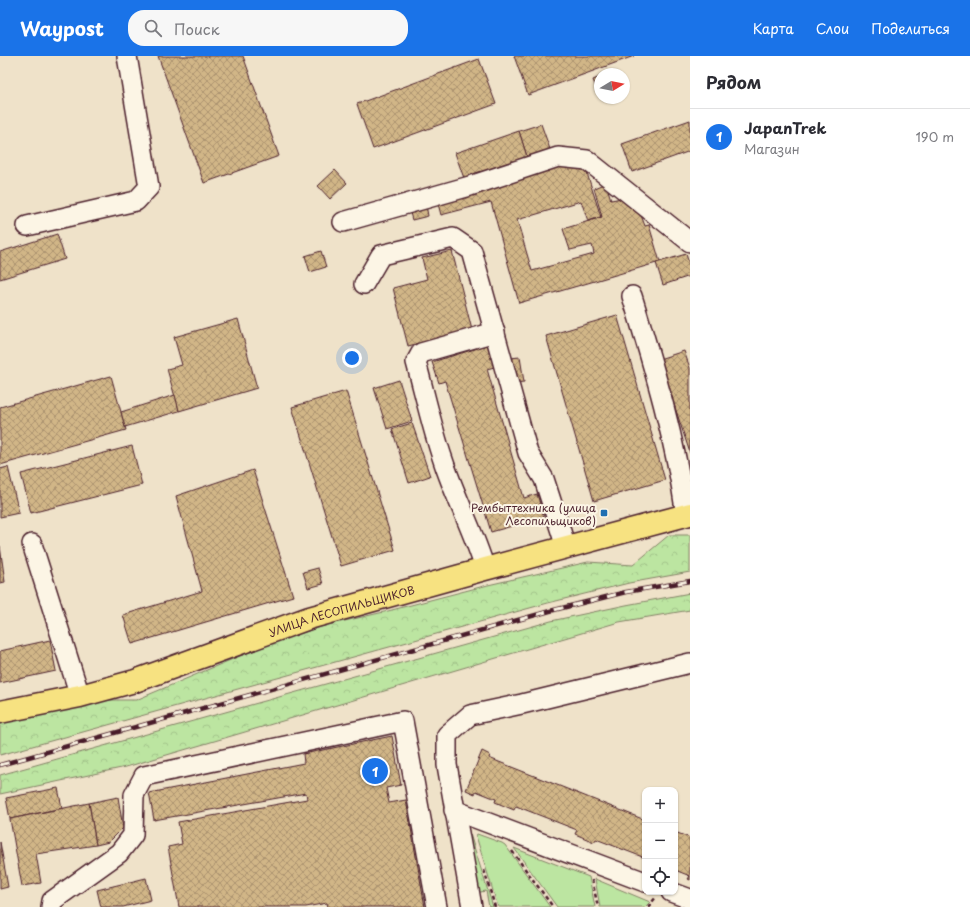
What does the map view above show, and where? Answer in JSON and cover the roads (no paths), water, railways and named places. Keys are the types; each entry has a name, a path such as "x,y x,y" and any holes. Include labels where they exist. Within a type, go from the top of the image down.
{"main road":[{"name":"УЛИЦА ЛЕСОПИЛЬЩИКОВ","path":"0,712 80,696 135,681 309,618 688,515"}],"lane":[{"path":"27,226 136,201 149,187 127,56"},
{"path":"343,222 470,186 558,157 587,160 690,242"},
{"path":"364,284 380,255 453,238 472,251 528,453 544,479 566,547"},
{"path":"632,296 662,396 688,515"},
{"path":"485,569 443,460 416,362 421,353 495,332"},
{"path":"32,544 80,696"},
{"path":"472,907 447,765 447,736 470,715 522,704 690,663"},
{"path":"51,907 52,901 119,852 133,835 134,795 144,776 403,721 437,907"},
{"path":"454,810 642,888"},
{"path":"678,895 690,899"}],"railway":[{"path":"0,765 550,611 626,592 690,581"}],"place":[{"name":"Рембыттехника (улица Лесопильщиков)","path":"604,513"},
{"name":"JapanTrek","path":"375,771"}]}
